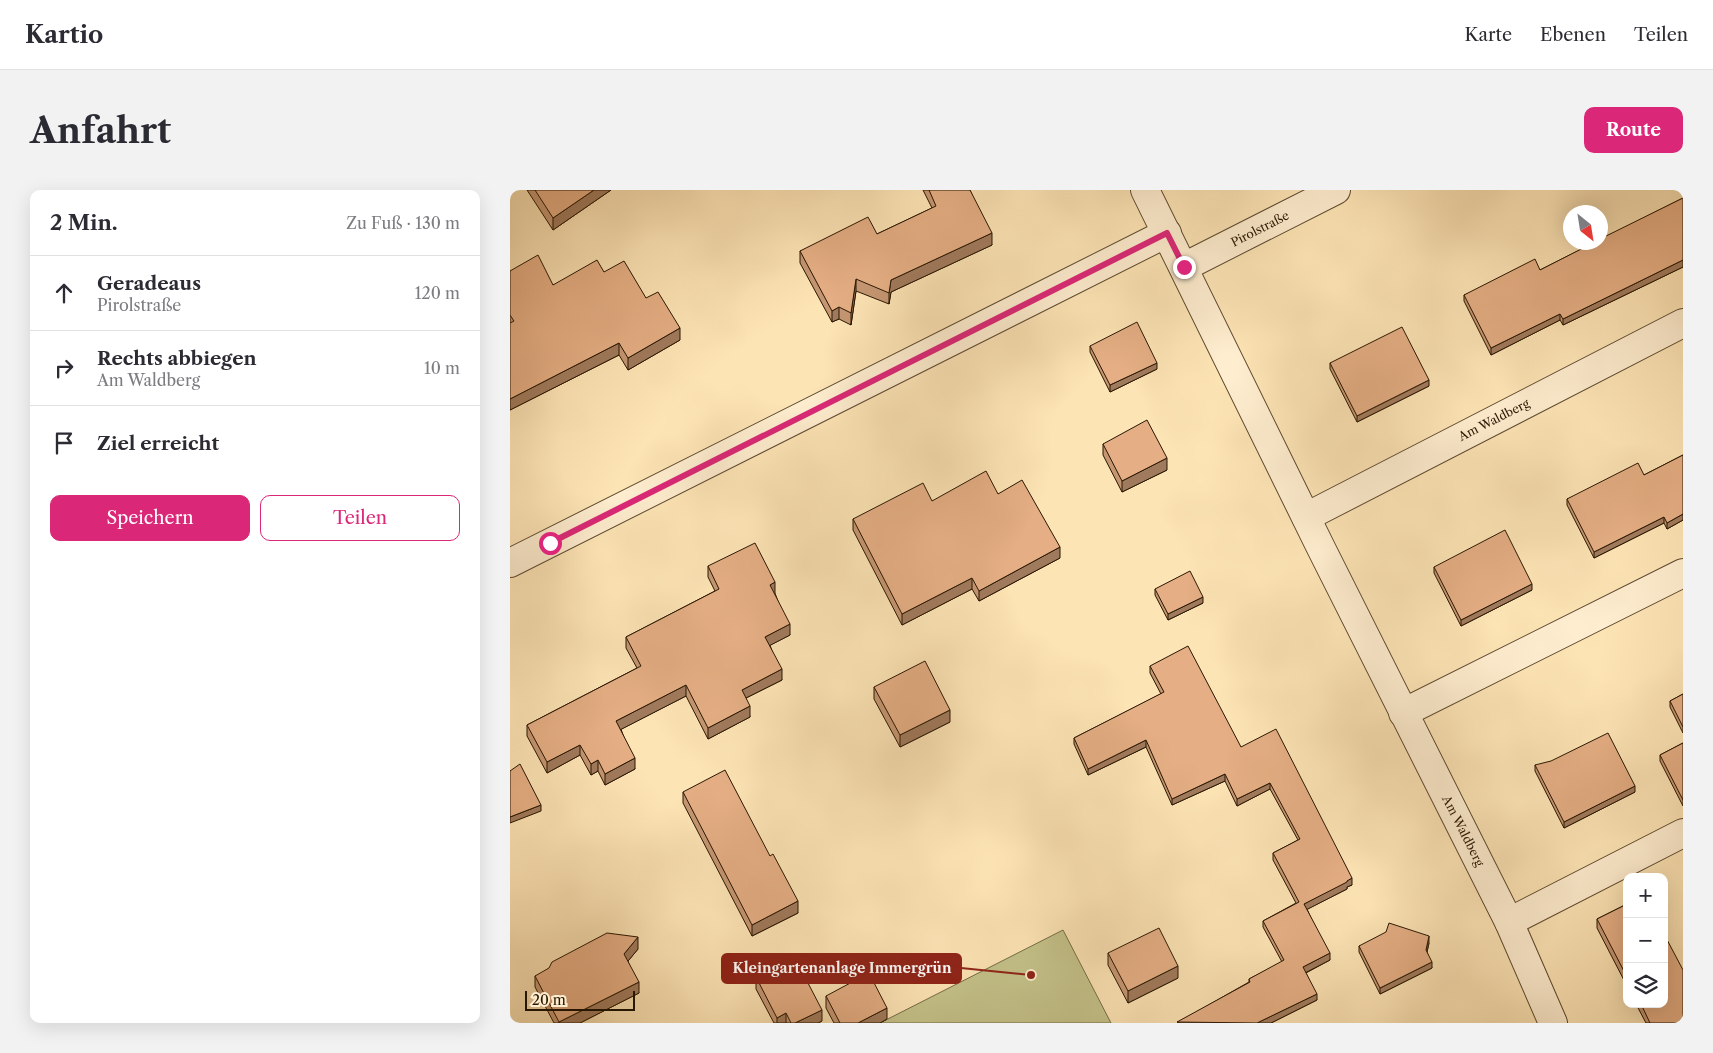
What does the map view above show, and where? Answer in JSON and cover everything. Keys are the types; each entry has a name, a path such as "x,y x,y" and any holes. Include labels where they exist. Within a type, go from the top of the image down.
{"street":[{"name":"Am Waldberg","path":"1145,190 1509,922 1553,1023"},
{"name":"Pirolstraße","path":"1184,267 1336,190"},
{"path":"510,563 1167,233"},
{"name":"Am Waldberg","path":"1306,517 1683,323"},
{"path":"1404,713 1683,574"},
{"path":"1509,922 1683,833"}],"shaded area":[{"path":"1063,930 1111,1023 880,1023"}],"building":[{"path":"535,190 594,190 553,218"},
{"path":"929,190 970,190 992,233 891,280 889,293 856,279 851,313 839,307 832,311 800,251 868,217 877,234 936,206"},
{"path":"1683,198 1683,260 1563,319 1560,314 1491,348 1464,295 1535,259 1540,270 1579,250 1608,250 1608,235"},
{"path":"538,255 553,285 597,260 604,272 624,261 646,298 658,292 680,328 628,358 619,343 510,399 510,323 514,321 510,315 510,271"},
{"path":"1137,322 1157,363 1110,385 1090,346"},
{"path":"1402,327 1429,380 1357,416 1330,363"},
{"path":"1147,420 1167,458 1122,481 1103,444"},
{"path":"1683,455 1683,514 1667,523 1664,517 1594,552 1567,499 1638,463 1644,475"},
{"path":"986,471 998,494 1022,480 1060,547 979,591 972,578 902,614 853,519 923,483 932,501"},
{"path":"1505,530 1532,584 1461,620 1434,567"},
{"path":"755,543 775,582 770,585 790,624 765,637 782,669 742,690 750,706 708,728 686,685 616,721 635,758 605,774 598,760 591,764 580,745 547,762 527,725 641,666 626,637 719,589 708,566"},
{"path":"1190,571 1203,597 1168,614 1155,589"},
{"path":"1188,646 1241,747 1276,729 1352,878 1304,904 1330,953 1303,967 1317,994 1257,1023 1177,1022 1250,982 1249,979 1284,960 1263,921 1299,902 1273,853 1300,839 1270,783 1237,799 1225,774 1172,799 1146,740 1088,769 1074,738 1164,692 1150,666"},
{"path":"925,661 950,710 900,735 874,687"},
{"path":"1683,694 1683,727 1670,701"},
{"path":"1608,733 1635,786 1564,822 1535,765 1551,761"},
{"path":"1683,743 1683,800 1660,755"},
{"path":"520,764 541,805 510,817 510,771"},
{"path":"725,770 770,856 773,854 798,901 752,925 683,792"},
{"path":"1623,906 1623,969 1597,919"},
{"path":"1389,923 1429,936 1426,950 1432,962 1380,988 1359,946 1386,932"},
{"path":"1159,928 1178,966 1128,991 1108,953"},
{"path":"607,933 638,937 624,954 639,982 559,1022 535,976 549,968 552,962"},
{"path":"1668,942 1683,970 1683,1023 1650,1023 1643,1008 1668,1008"},
{"path":"795,958 822,1010 795,1023 791,1023 786,1013 777,1018 756,977"},
{"path":"869,973 887,1008 858,1023 840,1023 826,996"}],"place":[{"name":"Kleingartenanlage Immergrün","path":"1031,975"}],"route":[{"path":"550,543 1167,233 1184,267"}]}
